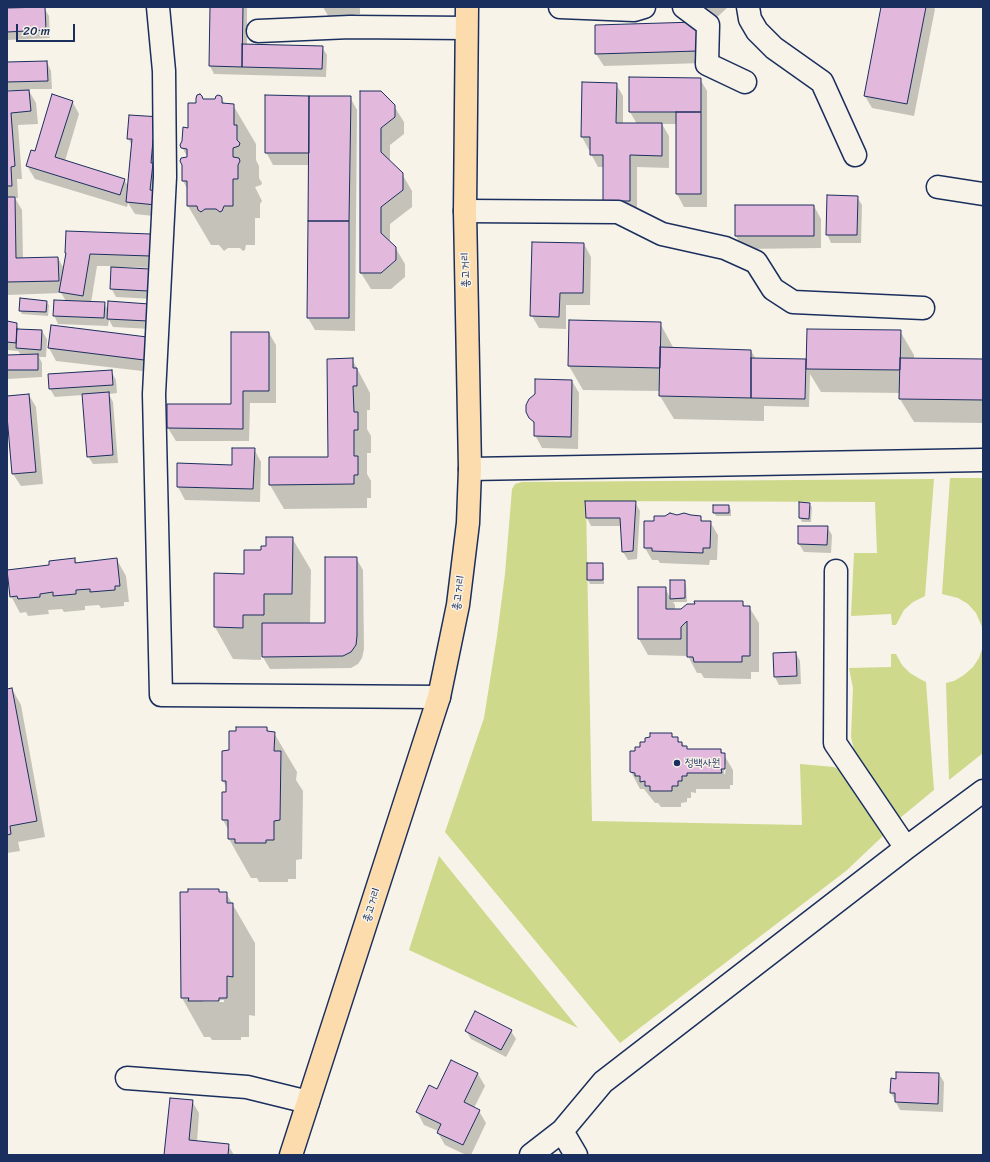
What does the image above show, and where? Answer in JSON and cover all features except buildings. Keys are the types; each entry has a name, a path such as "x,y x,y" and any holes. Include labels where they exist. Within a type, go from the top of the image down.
{"main road":[{"name":"총고거리","path":"291,1155 439,697 458,605 468,523 470,469 465,211 466,18"}],"street":[{"path":"158,7 164,71 165,177 154,394 161,695 439,697"},
{"path":"560,7 634,10 644,7"},
{"path":"684,7 708,25 707,64 745,82"},
{"path":"748,7 750,19 758,31 774,48 822,82 855,155"},
{"path":"258,31 350,27 466,18"},
{"path":"938,187 983,194"},
{"path":"465,211 618,212 662,234 725,248 756,262 773,289 792,302 923,308"},
{"path":"470,469 983,460"},
{"path":"836,571 835,743 906,848"},
{"path":"531,1155 562,1131 603,1082 906,848 983,792"},
{"path":"127,1078 247,1087 308,1102"},
{"path":"562,1131 576,1155"}],"green space":[{"path":"950,478 983,478 983,629 976,613 968,604 958,598 942,594"},
{"path":"934,479 925,596 913,602 904,610 896,625 892,625 891,614 851,616 854,553 877,553 875,502 586,501 592,821 802,825 800,764 834,767 842,771 884,835 846,871 620,1043 445,832 484,718 505,574 512,489 515,484 522,482"},
{"path":"983,646 983,753 949,780 946,683 954,681 973,667 979,658"},
{"path":"891,654 896,654 902,665 910,673 926,682 934,790 900,818 860,762 854,750 851,737 853,688 849,668 891,667"},
{"path":"439,856 578,1028 409,950"}],"place":[{"name":"정백사원","path":"677,763"}]}
